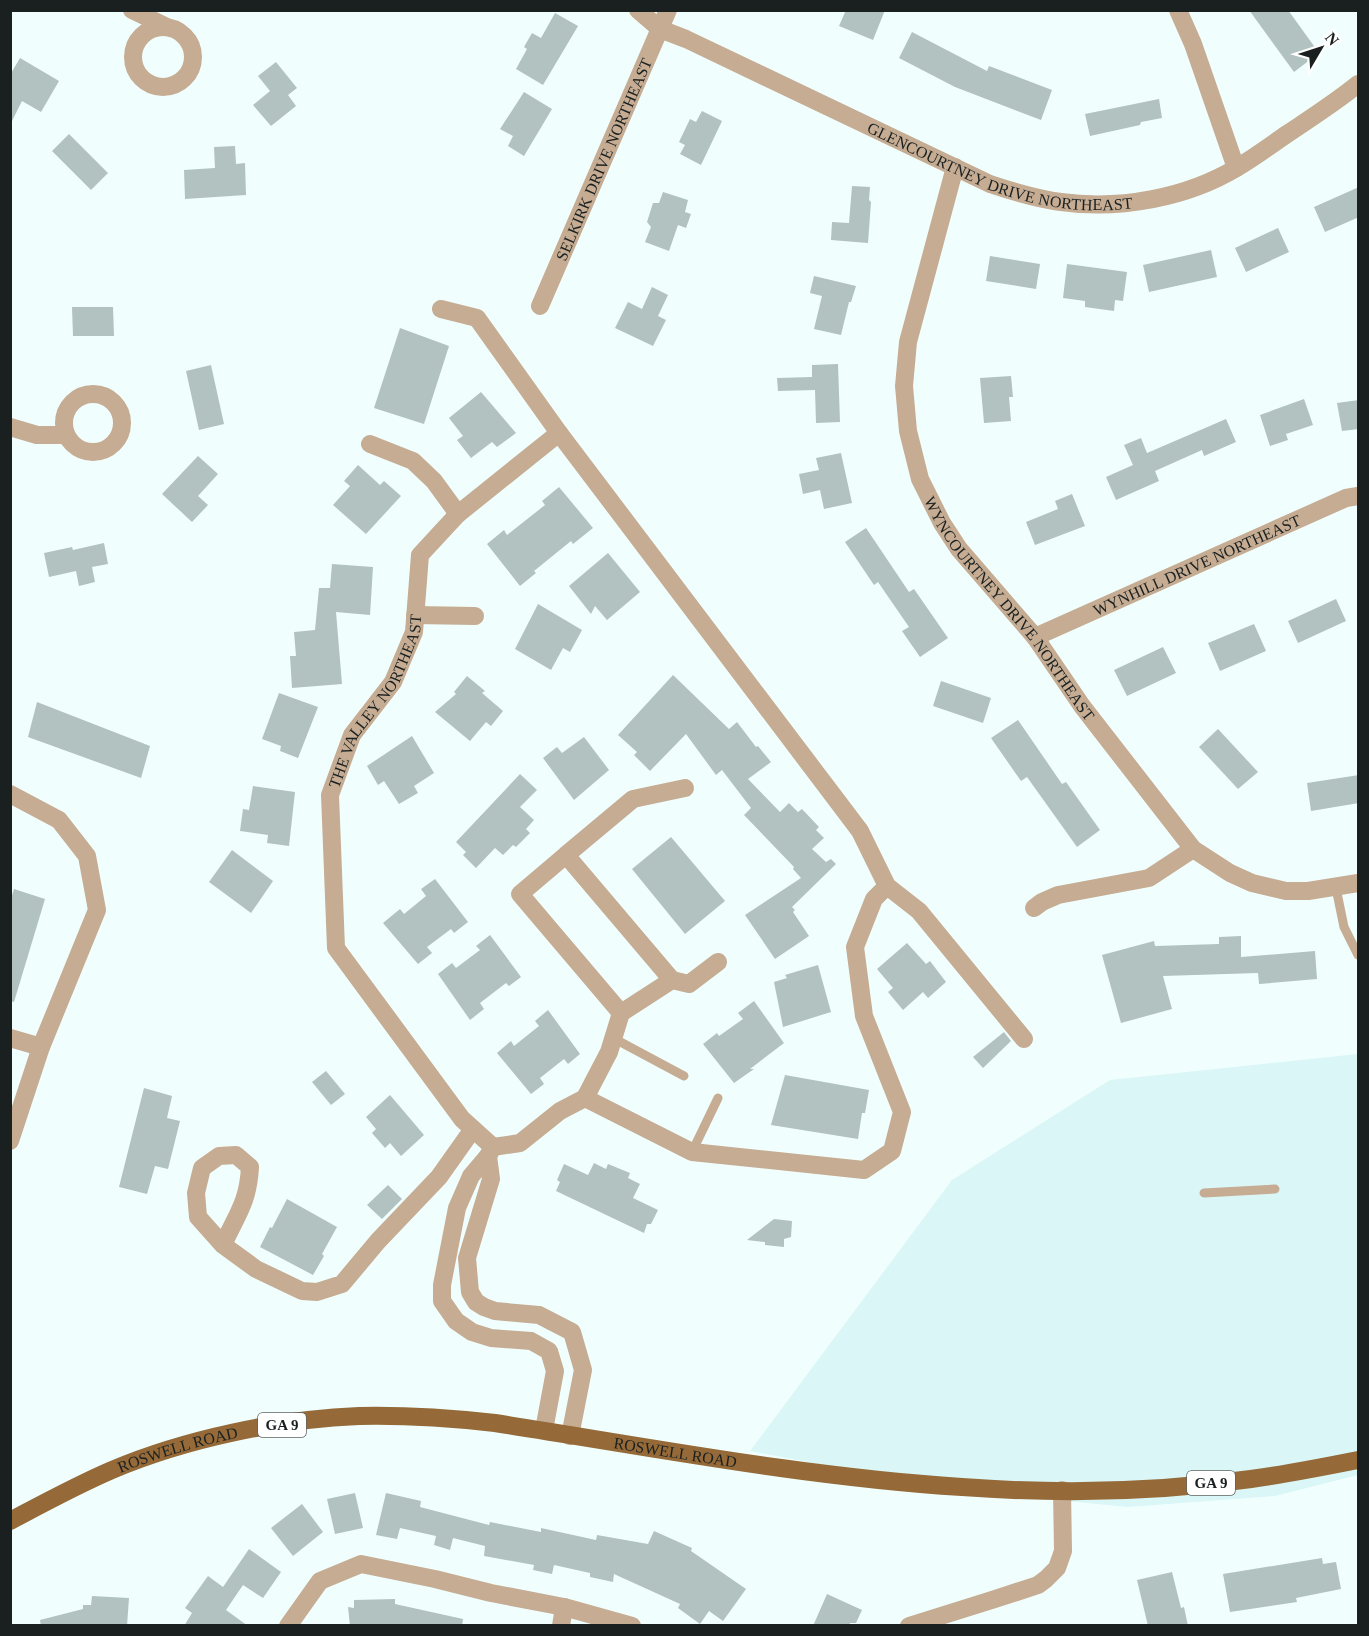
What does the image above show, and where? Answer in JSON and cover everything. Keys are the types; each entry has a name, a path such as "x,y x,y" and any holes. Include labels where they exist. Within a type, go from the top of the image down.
{"main road":[{"name":"ROSWELL ROAD","path":"10,1521 73,1487 155,1454 233,1433 316,1419 359,1416 448,1418 544,1430 570,1436 864,1479 964,1488 1062,1490 1154,1488 1251,1479 1359,1460"}],"street":[{"path":"132,10 165,26"},
{"name":"GLENCOURTNEY DRIVE NORTHEAST","path":"638,10 660,29 686,39 990,184 1023,195 1062,202 1096,204 1135,202 1169,195 1202,184 1236,168 1359,84"},
{"name":"SELKIRK DRIVE NORTHEAST","path":"540,306 668,10"},
{"path":"1178,10 1193,44 1236,168"},
{"name":"WYNCOURTNEY DRIVE NORTHEAST","path":"955,166 908,342 904,386 908,431 920,479 942,523 959,549 1035,637 1082,706 1193,849 1230,873 1252,883 1286,891 1336,888 1359,883"},
{"path":"441,309 477,318 559,433 860,831 887,886 919,911 1024,1039"},
{"path":"10,427 37,435 66,435"},
{"name":"THE VALLEY NORTHEAST","path":"490,1152 473,1129 462,1119 336,948 330,795 352,735 393,682 414,632 420,555 458,514 559,433"},
{"path":"370,444 413,461 434,481 458,514"},
{"name":"WYNHILL DRIVE NORTHEAST","path":"1035,637 1346,498 1359,496"},
{"path":"415,615 475,616"},
{"path":"621,1013 520,894 633,799 685,788"},
{"path":"10,794 59,820 87,856 97,910 41,1047 10,1141"},
{"path":"1034,908 1058,895 1149,878 1193,849"},
{"path":"566,855 672,980 689,984 718,962"},
{"path":"585,1098 692,1152 864,1170 892,1150 902,1112 864,1016 855,947 874,899 887,886"},
{"path":"544,1430 555,1371 549,1351 531,1341 491,1338 472,1332 456,1321 442,1301 442,1285 457,1209 471,1176 490,1152 520,1143 560,1111 585,1098 609,1052 621,1013 672,980"},
{"path":"10,1038 41,1047"},
{"path":"223,1245 243,1207 248,1190 250,1167 236,1155 219,1156 202,1168 196,1193 198,1217 223,1245 256,1269 302,1291 317,1292 342,1284 439,1177 473,1129"},
{"path":"490,1152 491,1179 467,1258 470,1292 476,1302 484,1307 495,1311 539,1315 572,1332 583,1370 570,1436"},
{"path":"909,1626 1038,1585 1046,1579 1057,1568 1063,1551 1062,1490"},
{"path":"288,1626 320,1581 361,1564 564,1607 632,1626"},
{"path":"561,1626 564,1607"}],"lane":[{"path":"1336,888 1344,927 1359,955"},
{"path":"613,1038 684,1076"},
{"path":"692,1152 718,1098"},
{"path":"1204,1193 1275,1189"}],"shaded area":[{"path":"1358,1054 1358,1475 1275,1496 1127,1507 955,1490 750,1451 952,1180 1110,1080"}],"building":[{"path":"846,10 885,10 873,40 839,26"},
{"path":"1249,10 1288,10 1319,53 1294,72"},
{"path":"555,13 578,26 543,85 516,69 527,49 524,47 532,33 541,38"},
{"path":"912,32 987,71 989,66 1052,90 1041,120 955,87 899,58"},
{"path":"20,58 59,81 41,112 22,101 10,125 10,75"},
{"path":"276,62 297,88 288,95 296,106 271,126 253,105 270,91 258,76"},
{"path":"524,92 552,109 524,156 508,146 513,136 500,129"},
{"path":"1159,99 1162,118 1090,136 1085,114"},
{"path":"702,111 722,121 701,165 680,154 685,145 679,142 690,119 696,122"},
{"path":"69,134 108,173 91,190 52,151"},
{"path":"235,146 236,164 245,163 246,195 185,199 184,170 215,168 214,147"},
{"path":"852,186 870,187 868,243 831,240 832,222 849,223"},
{"path":"1359,187 1359,217 1325,232 1314,207"},
{"path":"663,192 688,200 685,212 691,214 686,228 678,225 669,251 645,242 651,227 647,222 653,203 659,203"},
{"path":"1278,228 1289,252 1246,272 1235,248"},
{"path":"1211,250 1217,277 1149,292 1143,265"},
{"path":"990,256 1040,264 1036,289 986,281"},
{"path":"1067,264 1127,272 1123,301 1115,300 1114,311 1085,307 1085,301 1063,298"},
{"path":"814,276 856,286 851,302 849,302 841,335 814,329 822,296 810,293"},
{"path":"652,287 668,295 658,316 666,320 653,346 615,328 628,302 642,309"},
{"path":"72,307 113,307 114,336 73,336"},
{"path":"400,328 449,346 424,424 374,408"},
{"path":"838,364 840,422 816,423 815,390 778,391 777,378 812,377 812,365"},
{"path":"211,365 224,424 199,430 186,371"},
{"path":"1011,376 1013,397 1009,397 1011,421 984,423 980,378"},
{"path":"481,392 516,433 497,447 492,442 471,458 457,440 463,436 449,418"},
{"path":"1304,399 1313,425 1286,434 1288,440 1270,446 1260,415"},
{"path":"1359,400 1359,429 1342,431 1337,403"},
{"path":"1226,419 1236,442 1204,456 1202,450 1155,471 1159,481 1116,500 1106,477 1133,465 1124,445 1141,438 1147,453"},
{"path":"841,453 852,503 824,509 820,490 803,494 799,474 819,470 816,458"},
{"path":"198,456 218,474 198,496 208,505 192,522 162,494"},
{"path":"358,465 380,485 384,481 401,496 366,534 333,505 350,486 344,481"},
{"path":"559,487 593,528 573,544 571,541 534,571 536,573 520,586 487,544 504,530 507,535 545,505 542,501"},
{"path":"1072,494 1085,526 1035,545 1026,522 1058,509 1055,501"},
{"path":"866,528 909,592 914,589 948,638 920,657 902,631 909,627 878,582 874,585 845,542"},
{"path":"104,543 108,564 92,567 95,582 79,586 76,571 49,577 44,553 72,547 73,550"},
{"path":"608,553 640,592 607,620 595,606 591,614 569,586"},
{"path":"332,564 373,567 370,615 336,612 342,684 292,688 290,656 296,656 294,632 315,630 319,588 330,588"},
{"path":"1336,599 1346,621 1298,643 1288,621"},
{"path":"538,604 582,630 570,652 563,648 551,670 515,649"},
{"path":"1254,624 1266,651 1220,671 1208,643"},
{"path":"1163,647 1176,673 1127,696 1114,670"},
{"path":"673,675 729,729 737,722 756,747 758,746 771,762 748,779 780,812 789,803 798,812 802,809 819,827 816,830 824,838 812,849 826,862 831,859 836,864 792,907 809,936 775,959 745,915 801,878 793,869 794,867 744,815 751,808 722,770 716,775 686,734 650,771 634,755 637,752 618,735"},
{"path":"467,676 503,711 491,726 486,722 470,741 435,712 456,694 454,692"},
{"path":"941,681 991,698 983,723 933,706"},
{"path":"279,693 318,707 298,758 280,751 281,746 262,739"},
{"path":"37,702 150,746 141,778 28,737"},
{"path":"1018,720 1062,784 1066,782 1100,830 1077,847 1027,777 1021,781 991,738"},
{"path":"1218,729 1258,772 1238,789 1199,747"},
{"path":"412,736 434,773 414,786 418,793 399,804 384,781 378,785 367,766"},
{"path":"584,737 609,770 574,800 543,758 557,747 562,753"},
{"path":"520,774 537,790 520,807 534,820 526,829 530,833 516,847 513,845 503,855 495,848 476,868 463,855 466,852 456,842"},
{"path":"1359,775 1359,803 1311,811 1307,783"},
{"path":"253,786 295,792 289,846 267,843 268,835 240,831 243,809 249,810"},
{"path":"671,837 725,901 685,934 632,869"},
{"path":"232,850 273,881 251,913 209,882"},
{"path":"435,879 468,922 454,933 451,929 427,947 432,953 418,964 383,923 400,909 404,914 426,896 421,889"},
{"path":"14,889 45,899 14,1002 10,1001 10,902"},
{"path":"490,935 521,977 509,986 506,983 480,1003 484,1009 470,1020 438,974 452,963 456,968 480,950 476,946"},
{"path":"1241,936 1241,957 1315,951 1317,979 1259,984 1258,973 1163,976 1172,1009 1121,1023 1102,955 1154,941 1155,946 1219,944 1219,937"},
{"path":"907,943 926,964 930,961 946,982 928,998 923,992 903,1010 888,992 893,988 877,969"},
{"path":"818,965 831,1012 783,1027 774,982 787,978 785,975"},
{"path":"754,1001 784,1043 734,1083 703,1044 717,1033 719,1036 743,1019 738,1013"},
{"path":"548,1010 580,1054 568,1064 564,1059 540,1078 544,1084 531,1094 497,1053 511,1041 514,1046 539,1026 535,1021"},
{"path":"1004,1032 1011,1041 983,1068 973,1057"},
{"path":"326,1071 345,1094 331,1105 312,1082"},
{"path":"785,1075 869,1090 858,1139 771,1125"},
{"path":"144,1088 172,1096 167,1118 180,1121 168,1169 155,1166 147,1194 119,1187"},
{"path":"390,1095 424,1135 401,1156 390,1143 385,1148 372,1133 376,1129 366,1117"},
{"path":"594,1163 606,1169 608,1164 630,1173 628,1178 640,1184 633,1198 658,1210 651,1224 647,1224 644,1233 556,1191 560,1182 557,1180 564,1164 588,1175"},
{"path":"388,1185 402,1199 382,1219 367,1205"},
{"path":"287,1199 337,1227 313,1275 260,1247"},
{"path":"774,1219 792,1221 791,1237 784,1239 784,1247 747,1240"},
{"path":"355,1493 363,1528 335,1534 327,1499"},
{"path":"386,1493 421,1501 420,1507 489,1525 490,1522 541,1532 541,1528 596,1540 597,1535 648,1544 654,1531 692,1548 691,1551 746,1589 723,1621 709,1611 700,1624 678,1608 680,1604 614,1574 613,1582 590,1577 590,1573 554,1565 552,1574 533,1570 534,1565 484,1556 485,1546 453,1538 450,1550 434,1545 436,1536 400,1528 397,1539 376,1535"},
{"path":"302,1504 323,1532 293,1556 271,1528"},
{"path":"249,1549 281,1572 263,1598 243,1585 226,1610 248,1626 184,1626 192,1613 185,1608 208,1576 223,1587"},
{"path":"1322,1558 1323,1564 1336,1562 1341,1589 1296,1598 1297,1602 1230,1612 1223,1574"},
{"path":"1172,1572 1188,1626 1148,1626 1137,1580"},
{"path":"827,1594 862,1610 856,1623 850,1623 849,1626 813,1626"},
{"path":"92,1596 129,1598 127,1626 41,1626 40,1620 83,1609 83,1605 91,1605"},
{"path":"395,1599 395,1604 463,1619 462,1626 350,1626 348,1607 354,1608 354,1600"}]}
